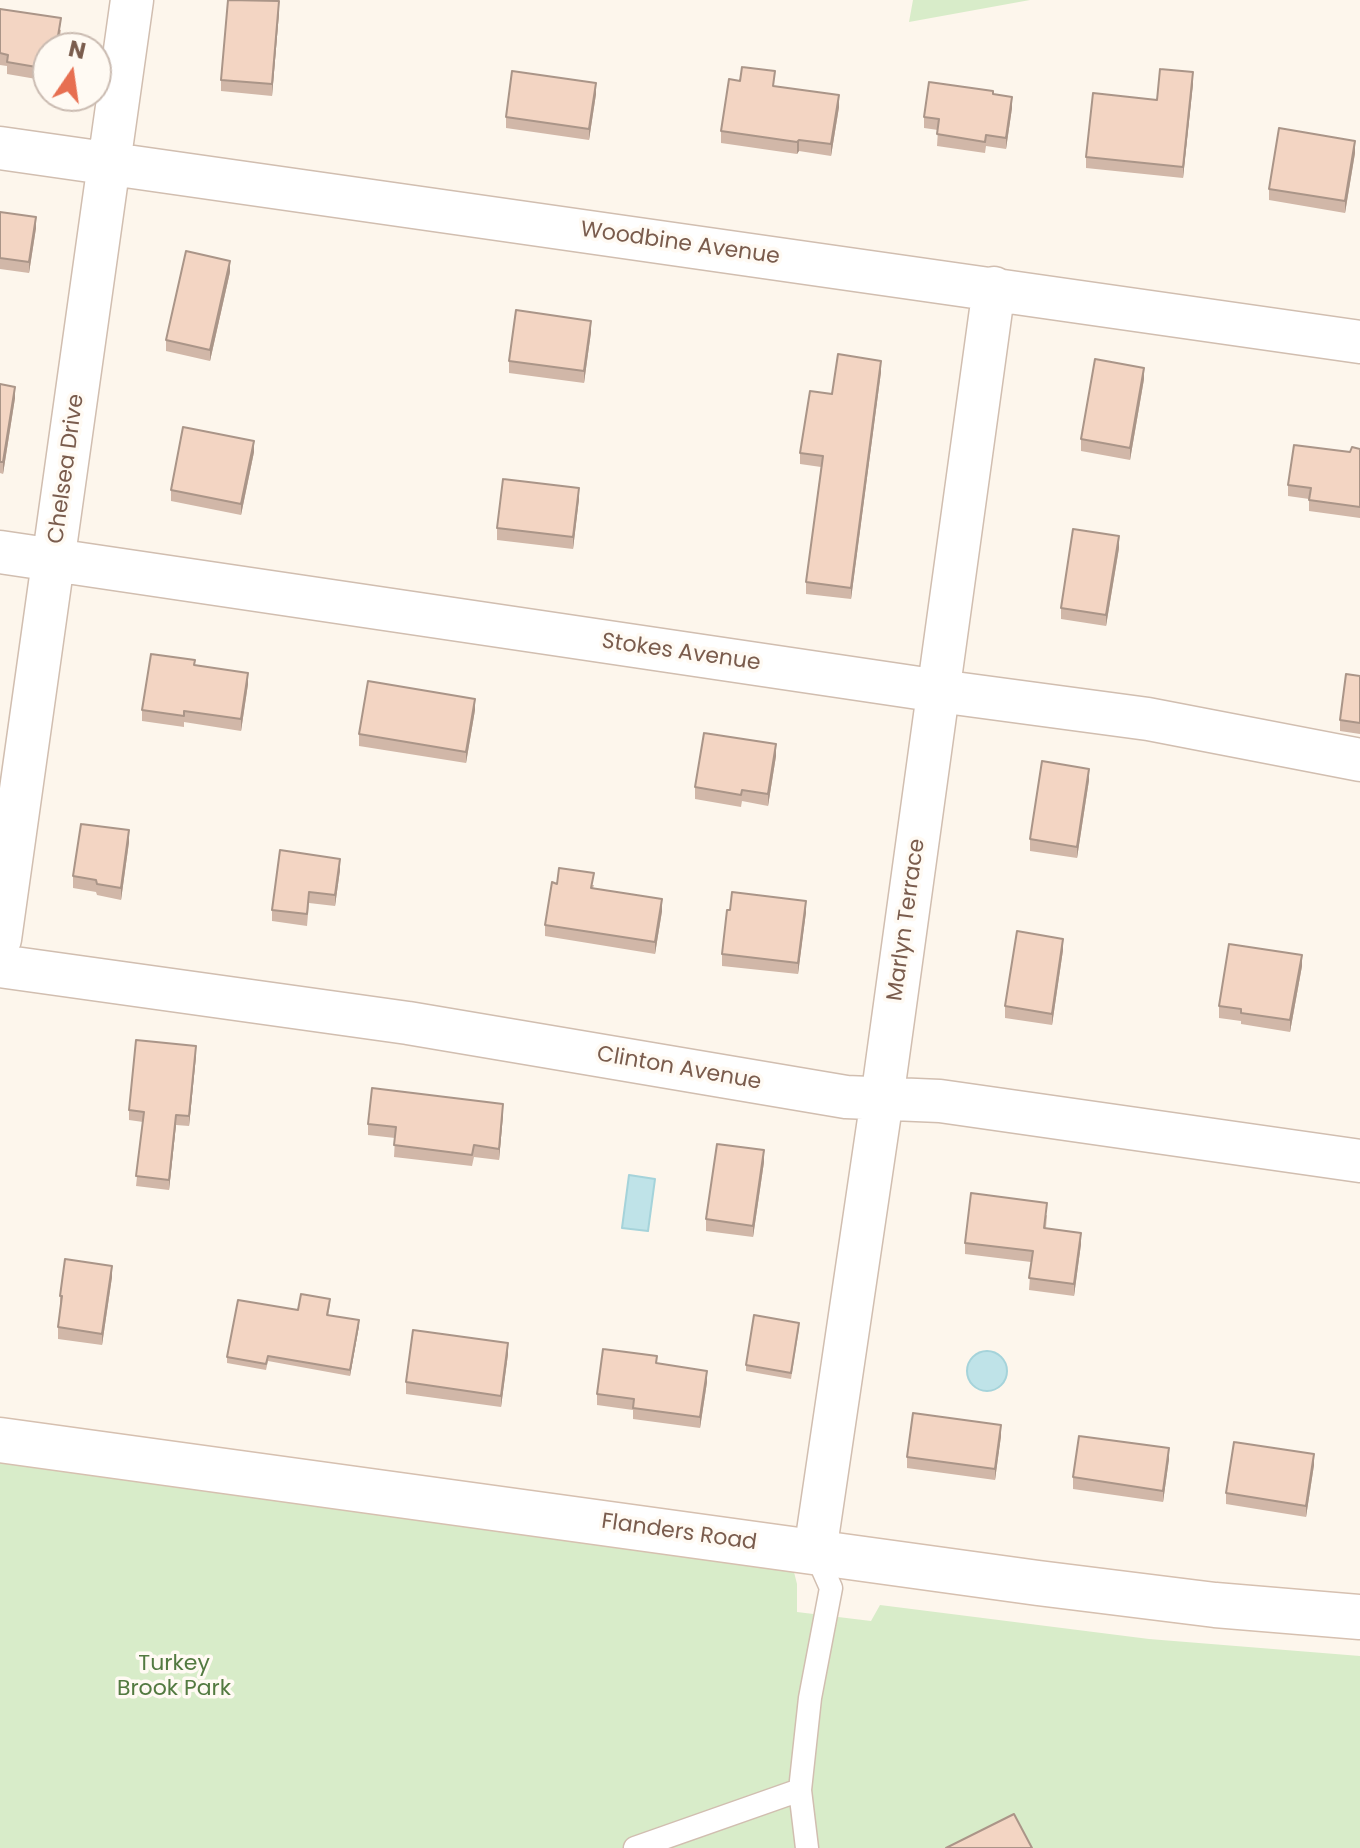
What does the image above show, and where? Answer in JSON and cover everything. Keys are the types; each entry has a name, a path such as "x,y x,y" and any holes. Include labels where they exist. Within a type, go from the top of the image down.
{"main road":[{"name":"Flanders Road","path":"0,1440 1152,1598 1360,1617"}],"street":[{"name":"Chelsea Drive","path":"0,939 132,0"},
{"name":"Woodbine Avenue","path":"0,148 1360,342"},
{"name":"Marlyn Terrace","path":"815,1552 882,1099 994,288"},
{"name":"Stokes Avenue","path":"0,552 1148,719 1360,760"},
{"name":"Clinton Avenue","path":"0,966 408,1023 846,1097 940,1101 1360,1161"}],"lane":[{"path":"807,1848 800,1790 810,1698 831,1588 815,1552"},
{"path":"635,1848 800,1790"}],"green space":[{"path":"913,0 1030,0 909,22"},
{"name":"Turkey Brook Park","path":"0,1458 793,1568 797,1584 797,1612 871,1621 880,1605 1149,1639 1360,1656 1360,1848 0,1848"}],"water":[{"path":"629,1175 655,1179 648,1231 622,1228"},
{"path":"987,1351 1001,1357 1007,1371 1001,1385 987,1391 973,1385 967,1371 973,1357"}],"building":[{"path":"228,0 279,1 272,84 221,80"},
{"path":"0,9 61,18 59,32 32,32 32,66 7,62 8,55 0,53"},
{"path":"742,67 775,71 773,86 839,95 831,144 721,131 729,79 740,81"},
{"path":"1160,69 1193,72 1183,167 1086,157 1093,93 1157,100"},
{"path":"512,71 596,83 589,129 506,117"},
{"path":"929,82 993,91 993,94 1012,97 1006,138 986,135 985,142 937,134 939,119 924,117"},
{"path":"1279,128 1355,141 1345,201 1269,189"},
{"path":"0,212 36,217 29,262 0,258"},
{"path":"186,251 230,261 210,350 166,340"},
{"path":"516,310 591,321 584,371 509,361"},
{"path":"838,354 881,361 851,588 806,582 823,456 800,453 810,391 832,394"},
{"path":"1095,359 1144,368 1130,448 1081,439"},
{"path":"0,384 15,387 3,462 0,462"},
{"path":"183,427 254,441 241,504 171,490"},
{"path":"1294,445 1350,452 1352,447 1360,449 1360,507 1309,500 1311,488 1288,485"},
{"path":"503,479 579,488 573,537 497,528"},
{"path":"1073,529 1119,536 1106,615 1061,608"},
{"path":"151,654 195,660 194,665 248,673 241,719 184,711 184,716 142,710"},
{"path":"1346,674 1360,676 1360,723 1340,720"},
{"path":"368,681 475,699 466,752 359,734"},
{"path":"704,733 776,744 768,794 742,790 741,795 695,787"},
{"path":"1042,761 1089,769 1077,847 1030,839"},
{"path":"81,824 129,830 121,888 73,876"},
{"path":"280,850 340,859 335,895 309,892 307,914 272,910"},
{"path":"559,868 594,873 591,888 662,899 655,942 545,925 552,882 557,884"},
{"path":"732,892 806,901 798,963 722,954"},
{"path":"1017,931 1063,939 1052,1014 1005,1006"},
{"path":"1229,944 1302,955 1290,1020 1241,1013 1241,1009 1219,1006"},
{"path":"136,1040 196,1046 189,1116 176,1115 169,1180 136,1176 144,1112 129,1110"},
{"path":"372,1088 503,1104 499,1149 474,1145 472,1155 394,1145 396,1127 368,1124"},
{"path":"717,1144 764,1150 753,1226 706,1219"},
{"path":"971,1193 1047,1203 1044,1228 1081,1233 1074,1284 1029,1278 1033,1251 965,1243"},
{"path":"65,1259 112,1266 102,1334 58,1327"},
{"path":"301,1294 330,1299 327,1315 359,1320 350,1370 268,1356 266,1364 227,1357 238,1300 298,1310"},
{"path":"754,1315 799,1323 791,1373 746,1365"},
{"path":"413,1330 508,1343 501,1396 406,1382"},
{"path":"603,1349 657,1356 656,1363 707,1371 700,1417 633,1408 634,1399 597,1394"},
{"path":"913,1413 1001,1425 995,1469 907,1457"},
{"path":"1079,1436 1169,1448 1163,1491 1073,1477"},
{"path":"1234,1442 1314,1454 1306,1506 1226,1493"},
{"path":"1014,1814 1032,1848 946,1848"}]}
